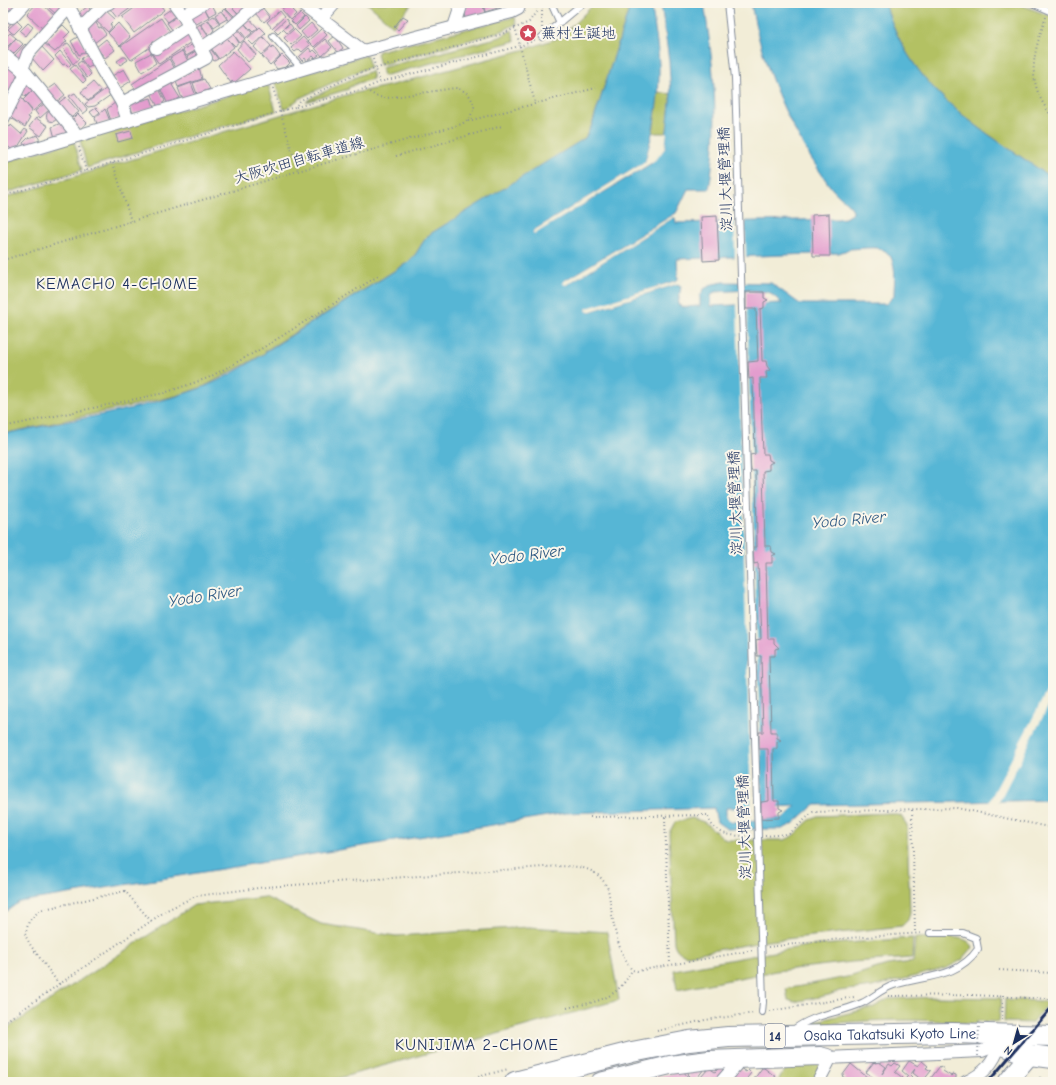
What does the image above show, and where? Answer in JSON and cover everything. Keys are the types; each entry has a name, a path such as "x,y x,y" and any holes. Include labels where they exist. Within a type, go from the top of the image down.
{"main road":[{"name":"Osaka Takatsuki Kyoto Line","path":"988,1034 1030,1055 1053,1058"},
{"name":"Osaka Takatsuki Kyoto Line","path":"515,1082 632,1052 689,1041 728,1037 988,1034 1053,1036"},
{"name":"Osaka Takatsuki Kyoto Line","path":"558,1082 673,1055 723,1048 988,1034 1018,1042 1053,1046"}],"street":[{"path":"17,17 25,3"},
{"path":"80,29 104,5 107,6 109,3"},
{"path":"122,102 206,58 183,15 174,3"},
{"path":"183,15 202,3"},
{"path":"202,48 232,27 259,3"},
{"path":"300,3 367,50"},
{"path":"321,19 335,3"},
{"path":"454,27 462,3"},
{"path":"3,158 76,138 128,121 367,50 512,12 518,9 520,3"},
{"path":"3,124 5,122 3,120 24,71 28,53 68,5 122,102 128,121"},
{"path":"156,48 189,26"},
{"path":"3,54 24,71 74,131 76,138"},
{"path":"819,1028 836,1026 947,1024 988,1034"},
{"path":"600,1082 670,1065 737,1058 820,1056 827,1058 982,1051 988,1034"},
{"path":"966,1082 981,1073 992,1063 988,1034"},
{"path":"1007,1082 1030,1055"},
{"path":"721,1082 736,1066 737,1058"},
{"path":"818,1082 828,1063 827,1058"}],"lane":[{"path":"552,3 560,23"},
{"path":"542,37 582,3"},
{"name":"淀川大堰管理橋","path":"727,3 735,78 762,1012"},
{"path":"1032,3 1050,11"},
{"path":"273,36 302,69"},
{"path":"786,1036 805,1021 862,1003 880,990 894,985 950,972 969,960 978,949 978,941 968,934 930,933"}],"path":[{"path":"295,108 301,100 359,73 502,34 520,24 529,22 534,16 536,3"},
{"path":"3,196 280,112 364,89 380,82 520,46 542,37 542,3"},
{"path":"1050,11 1036,46 1033,74 1037,91 1053,118"},
{"path":"515,27 535,103"},
{"path":"367,50 376,68 380,82"},
{"path":"272,83 298,170"},
{"path":"364,89 378,97 387,98 455,88 461,89 469,95 473,103 474,112 467,121"},
{"name":"大阪吹田自転車道線","path":"3,260 132,222 298,170 467,121 596,88"},
{"path":"396,156 502,126"},
{"path":"76,138 86,171"},
{"path":"113,163 132,222"},
{"path":"3,427 157,395 196,382 223,371 249,357 378,276"},
{"path":"759,836 790,834 813,812 957,808 1053,828"},
{"path":"912,810 915,932"},
{"path":"665,816 670,964"},
{"path":"590,817 708,816 711,824 725,835 752,836"},
{"path":"3,1023 167,910 196,896 266,887 544,867 580,866 594,871 605,882 608,889 617,942 621,953 632,970 637,971 757,949"},
{"path":"59,984 31,946 25,935 29,921 40,910 125,891 151,921"},
{"path":"765,948 915,932 930,933"},
{"path":"567,1008 604,999 610,996 625,982 632,970"},
{"path":"999,970 1053,973"},
{"path":"873,995 1003,996 1049,999"},
{"path":"1002,1023 1003,996"},
{"path":"978,1056 988,1034"}],"green space":[{"path":"367,3 409,3 411,5 393,26"},
{"path":"595,3 631,3 592,125 588,134 580,143 430,234 411,260 407,263 265,351 266,353 203,387 176,396 3,434 3,198 350,94 388,86 526,49 561,37"},
{"path":"885,3 1016,3 1053,17 1053,179 975,125 952,106 931,85 913,62 897,35"},
{"path":"515,17 516,23 518,23 502,31 380,65 377,54 379,51"},
{"path":"512,30 515,41 383,76 381,68 500,37"},
{"path":"367,55 370,67 344,77 302,97 284,109 275,82"},
{"path":"371,71 373,79 358,83 348,88 349,89 306,102 311,98"},
{"path":"268,84 276,111 159,145 87,168 80,140"},
{"path":"658,92 671,94 667,133 653,133"},
{"path":"74,141 82,170 3,194 3,162"},
{"path":"890,813 901,816 907,825 910,912 908,920 902,926 768,941 688,955 677,950 674,943 669,833 675,822 692,818 704,822 726,840 784,840 793,836 808,821 817,816"},
{"path":"265,897 321,924 396,936 528,927 607,932 619,1000 325,1082 3,1082 3,1031 194,905"},
{"path":"947,937 963,939 969,942 973,947 962,960 947,968 873,987 839,991 829,995 794,1002 788,1000 786,989 852,976 887,965 913,962 915,938"},
{"path":"913,938 912,958 852,962 776,971 677,990 674,970 806,946"},
{"path":"939,997 1001,998 999,1022 977,1021 977,1024 893,1020 810,1026 812,1022 874,1007 888,999"},
{"path":"1005,999 1042,1001 1047,1004 1032,1023 1004,1022"},
{"path":"821,1063 815,1082 777,1082 788,1066"}],"water":[{"name":"Yodo River","path":"631,3 651,3 658,49 659,88 652,136 645,162 533,231 534,234 652,163 665,148 671,94 669,61 661,3 704,3 711,50 715,118 709,189 688,189 676,213 564,281 566,285 673,218 675,218 676,223 838,219 845,218 853,213 850,205 836,193 826,181 798,136 787,115 769,72 751,3 885,3 897,35 913,62 931,85 952,106 975,125 1053,179 1053,800 814,805 793,824 782,829 727,829 717,822 714,808 566,813 19,902 3,914 3,434 153,403 201,388 226,376 250,363 265,352 407,263 411,260 430,234 585,138 592,125","holes":["850,249 881,249 887,252 891,257 895,276 894,296 886,304 800,304 771,283 724,282 713,284 704,289 700,296 700,306 683,307 678,305 681,286 677,284 588,312 586,309 676,281 678,279 677,259 839,253","747,290 769,292 782,303 711,306 711,296 714,292","796,806 784,818 731,822 726,818 726,808"]}],"pier":[{"path":"653,133 655,133 646,164 656,158 661,151 665,133 667,133 665,148 657,159 535,234 533,233 533,231 645,162"},
{"path":"672,216 673,218 566,285 563,284 564,281"},
{"path":"745,218 746,258 735,259 734,219"},
{"path":"676,281 677,284 588,312 586,310 587,308"},
{"path":"737,303 747,303 762,809 751,809"},
{"path":"1053,679 1053,697 999,802 989,802"}],"building":[{"path":"3,3 18,3 9,11"},
{"path":"37,3 41,3 55,16 43,29 27,14"},
{"path":"52,3 62,3 64,6 56,14 48,7"},
{"path":"118,3 129,3 132,7 117,18 110,9"},
{"path":"141,3 159,3 164,10 134,33 122,17"},
{"path":"211,3 216,12 209,16 205,9 209,17 193,26 189,19"},
{"path":"236,3 240,3 246,11 241,16 233,8 240,16 237,19 226,8 229,6 232,7"},
{"path":"289,3 295,7 292,10 296,14 290,20 281,10"},
{"path":"466,3 482,3 485,13 466,18 464,9 467,9"},
{"path":"483,3 500,3 501,7 485,12"},
{"path":"88,6 92,13 83,23 78,14"},
{"path":"262,7 270,17 264,22 255,12"},
{"path":"225,8 236,20 232,24 222,11"},
{"path":"104,9 115,19 110,24 112,27 108,32 94,19"},
{"path":"171,9 176,16 168,22 162,15"},
{"path":"221,11 227,19 220,23 215,15"},
{"path":"279,11 284,17 272,28 267,22"},
{"path":"300,13 304,17 295,25 291,21"},
{"path":"3,14 11,23 8,27 4,24 3,26"},
{"path":"214,16 220,24 214,28 208,19"},
{"path":"403,16 408,19 398,30 394,27"},
{"path":"176,17 182,25 173,31 167,23"},
{"path":"305,17 309,21 299,30 296,26"},
{"path":"161,18 171,33 131,60 121,46"},
{"path":"249,18 258,28 253,32 244,23"},
{"path":"286,19 289,23 278,34 274,30"},
{"path":"208,20 214,30 209,36 201,24"},
{"path":"17,21 22,26 14,34 8,29"},
{"path":"95,21 99,28 101,27 106,34 94,43 86,28"},
{"path":"28,23 33,27 26,36 20,31"},
{"path":"118,23 130,37 120,46 108,33"},
{"path":"244,23 252,33 246,38 238,28"},
{"path":"311,23 317,30 307,39 301,32"},
{"path":"200,24 208,36 205,43 194,29"},
{"path":"290,24 293,28 287,33 283,29"},
{"path":"63,25 70,32 64,38 67,41 55,52 44,43"},
{"path":"260,27 266,33 253,45 247,39"},
{"path":"237,29 245,39 240,43 234,35 239,43 235,46 228,39 234,47 219,59 211,48"},
{"path":"294,29 301,36 291,45 284,38"},
{"path":"321,29 327,35 314,47 308,41"},
{"path":"10,33 16,38 6,48 3,45 3,40"},
{"path":"186,33 194,40 159,64 149,49"},
{"path":"79,36 87,51 79,55 71,41"},
{"path":"335,36 343,48 338,52 329,41"},
{"path":"263,37 271,46 261,55 254,47"},
{"path":"303,37 310,45 302,52 299,49 295,52 291,48"},
{"path":"16,38 23,44 13,54 7,49"},
{"path":"106,39 115,50 105,58 96,47"},
{"path":"325,39 332,47 322,56 315,48"},
{"path":"244,41 256,55 248,62 237,49"},
{"path":"67,43 79,59 73,64 63,48"},
{"path":"25,44 29,48 19,59 15,55"},
{"path":"193,44 197,50 186,56 183,50"},
{"path":"41,46 54,60 43,71 32,58"},
{"path":"273,46 280,56 270,65 262,56"},
{"path":"210,48 218,59 214,61 207,51"},
{"path":"309,48 312,52 314,50 319,55 315,58 313,56 307,61 305,58 302,61 299,57"},
{"path":"197,50 202,57 191,64 187,57"},
{"path":"60,51 71,64 68,67 65,64 63,65 55,56"},
{"path":"182,51 190,64 178,71 170,58"},
{"path":"233,51 250,69 234,83 232,81 231,83 218,65"},
{"path":"89,52 94,64 88,68 81,59"},
{"path":"151,53 156,63 142,72 136,61"},
{"path":"282,55 290,63 286,67 277,69 273,64"},
{"path":"123,57 126,57 128,60 120,65 117,61"},
{"path":"169,59 177,72 138,93 132,84"},
{"path":"6,61 22,75 9,101 3,97 3,83 5,80 3,78 3,65"},
{"path":"81,61 91,74 87,78 77,64"},
{"path":"75,65 86,80 83,83 70,69"},
{"path":"199,67 202,79 178,87 175,79"},
{"path":"124,69 131,81 120,88 112,76"},
{"path":"26,78 35,88 25,97 20,90"},
{"path":"173,79 175,83 172,85 180,98 168,104 159,86"},
{"path":"204,79 210,89 197,94 193,83"},
{"path":"93,82 101,91 88,101 81,92"},
{"path":"191,83 196,96 183,101 178,88"},
{"path":"56,84 65,95 55,103 46,91"},
{"path":"107,88 112,94 95,106 88,107 85,104"},
{"path":"34,89 45,101 33,111 23,100"},
{"path":"159,89 165,101 158,107 151,93"},
{"path":"75,93 88,110 83,114 69,96"},
{"path":"19,95 32,111 28,117 30,118 25,127 7,115"},
{"path":"66,97 79,112 69,119 57,104"},
{"path":"151,98 154,107 133,114 130,104"},
{"path":"116,102 123,117 111,121 107,109"},
{"path":"44,104 49,110 40,118 35,111"},
{"path":"96,108 100,112 94,117 90,112"},
{"path":"105,109 110,121 97,124 95,118"},
{"path":"50,111 54,111 56,112 56,120 50,121 47,118 47,114"},
{"path":"78,114 87,123 80,129 72,120"},
{"path":"36,118 48,126 41,136 29,127"},
{"path":"63,122 68,132 55,138 52,127"},
{"path":"6,124 10,127 11,125 21,134 25,129 28,131 16,150 13,151 3,141 3,128"},
{"path":"131,131 133,138 118,142 116,135"},
{"path":"38,135 40,142 25,147 23,143 28,138"},
{"path":"829,214 830,256 813,256 812,215"},
{"path":"717,216 719,260 703,261 701,217"},
{"path":"746,292 764,292 764,298 768,300 764,302 764,308 760,309 762,361 766,361 770,370 766,372 767,378 760,378 763,454 768,454 769,460 773,462 769,464 769,470 763,471 765,546 771,546 772,552 776,554 772,556 772,563 766,563 768,639 774,639 774,643 779,648 775,649 775,656 769,656 771,732 777,732 777,738 781,740 777,742 777,749 773,749 774,801 779,801 779,808 783,810 779,812 779,818 761,819 761,802 769,801 768,749 759,749 759,732 763,732 761,656 757,656 756,640 761,639 758,563 754,564 753,547 757,547 756,471 751,471 750,455 755,454 753,378 749,379 748,362 758,361 756,309 746,309"},
{"path":"909,1061 918,1066 922,1061 928,1066 926,1068 931,1071 923,1081 913,1073 915,1069 910,1075 912,1077 908,1082 879,1082 866,1072 874,1062 879,1062 886,1067 882,1074 889,1064 892,1066 895,1063 900,1066 895,1072 903,1078 903,1081 908,1076 902,1071"},
{"path":"851,1064 873,1082 842,1082 845,1078 842,1076"},
{"path":"940,1066 944,1069 943,1071 951,1076 953,1074 956,1075 956,1078 953,1080 954,1082 928,1082"},
{"path":"720,1067 726,1072 717,1082 714,1082 710,1078 704,1082 700,1078 709,1068 715,1072"},
{"path":"740,1068 746,1072 748,1070 751,1073 744,1082 727,1082"},
{"path":"762,1068 776,1077 776,1082 752,1082"},
{"path":"704,1069 694,1082 689,1079 688,1071"},
{"path":"683,1071 688,1077 688,1082 654,1082 656,1077"}],"railway":[{"path":"988,1082 1053,1006"}],"place":[{"name":"蕪村生誕地","path":"528,33"}],"district":[{"name":"KEMACHO 4-CHOME","path":"117,284"},
{"name":"KUNIJIMA 2-CHOME","path":"477,1045"}]}
